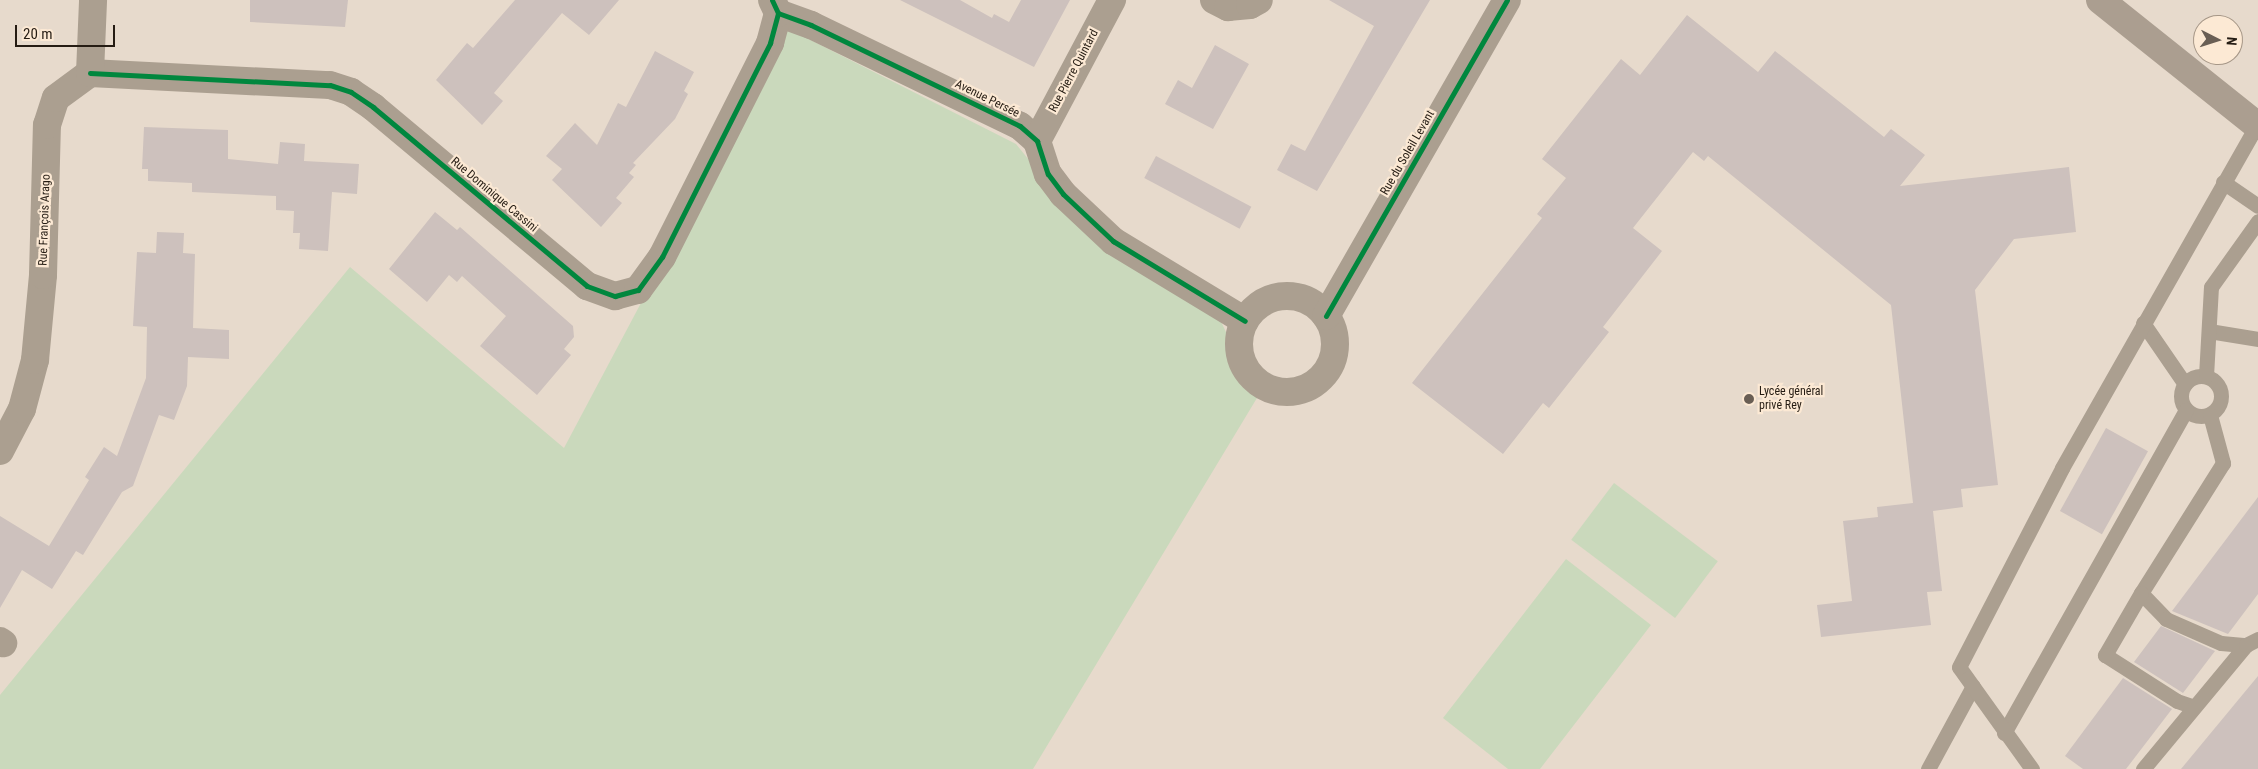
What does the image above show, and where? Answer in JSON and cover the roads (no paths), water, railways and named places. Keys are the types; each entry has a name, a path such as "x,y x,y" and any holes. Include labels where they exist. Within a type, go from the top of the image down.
{"main road":[{"path":"2100,0 2258,125"}],"street":[{"path":"90,73 93,0"},
{"name":"Rue Pierre Quintard","path":"1037,141 1112,0"},
{"path":"1214,0 1228,7 1250,6 1259,0"},
{"name":"Rue du Soleil Levant","path":"1326,316 1508,0"},
{"name":"Avenue Persée","path":"760,65 775,7 1020,126 1037,141"},
{"name":"Rue Dominique Cassini","path":"90,73 330,85 351,92 395,125 586,286 615,296 638,290 662,257 760,65"},
{"name":"Rue François Arago","path":"0,451 22,409 35,360 43,275 47,125 56,98 90,73"},
{"path":"1037,141 1048,174 1113,241 1245,321"},
{"path":"1285,296 1308,301 1326,316 1335,339 1328,368 1307,388 1284,392 1261,385 1244,367 1239,344 1245,321 1262,303 1285,296"}],"lane":[{"path":"2032,769 2004,733 1959,667 2062,468 2223,182 2258,125"},
{"path":"2223,182 2258,206"},
{"path":"2206,376 2210,287 2258,221"},
{"path":"2143,323 2185,384"},
{"path":"2209,331 2258,339"},
{"path":"2206,376 2219,386 2222,393 2219,406 2210,414 2202,416 2186,410 2182,401 2185,384 2194,377 2206,376"},
{"path":"2004,733 2186,410"},
{"path":"2194,707 2177,701 2104,655 2222,463 2210,414"},
{"path":"2141,593 2166,620 2221,642 2252,642"},
{"path":"2143,769 2194,707 2252,642"},
{"path":"1928,769 1973,686"}],"place":[{"name":"Lycée général privé Rey","path":"1749,399"}]}
